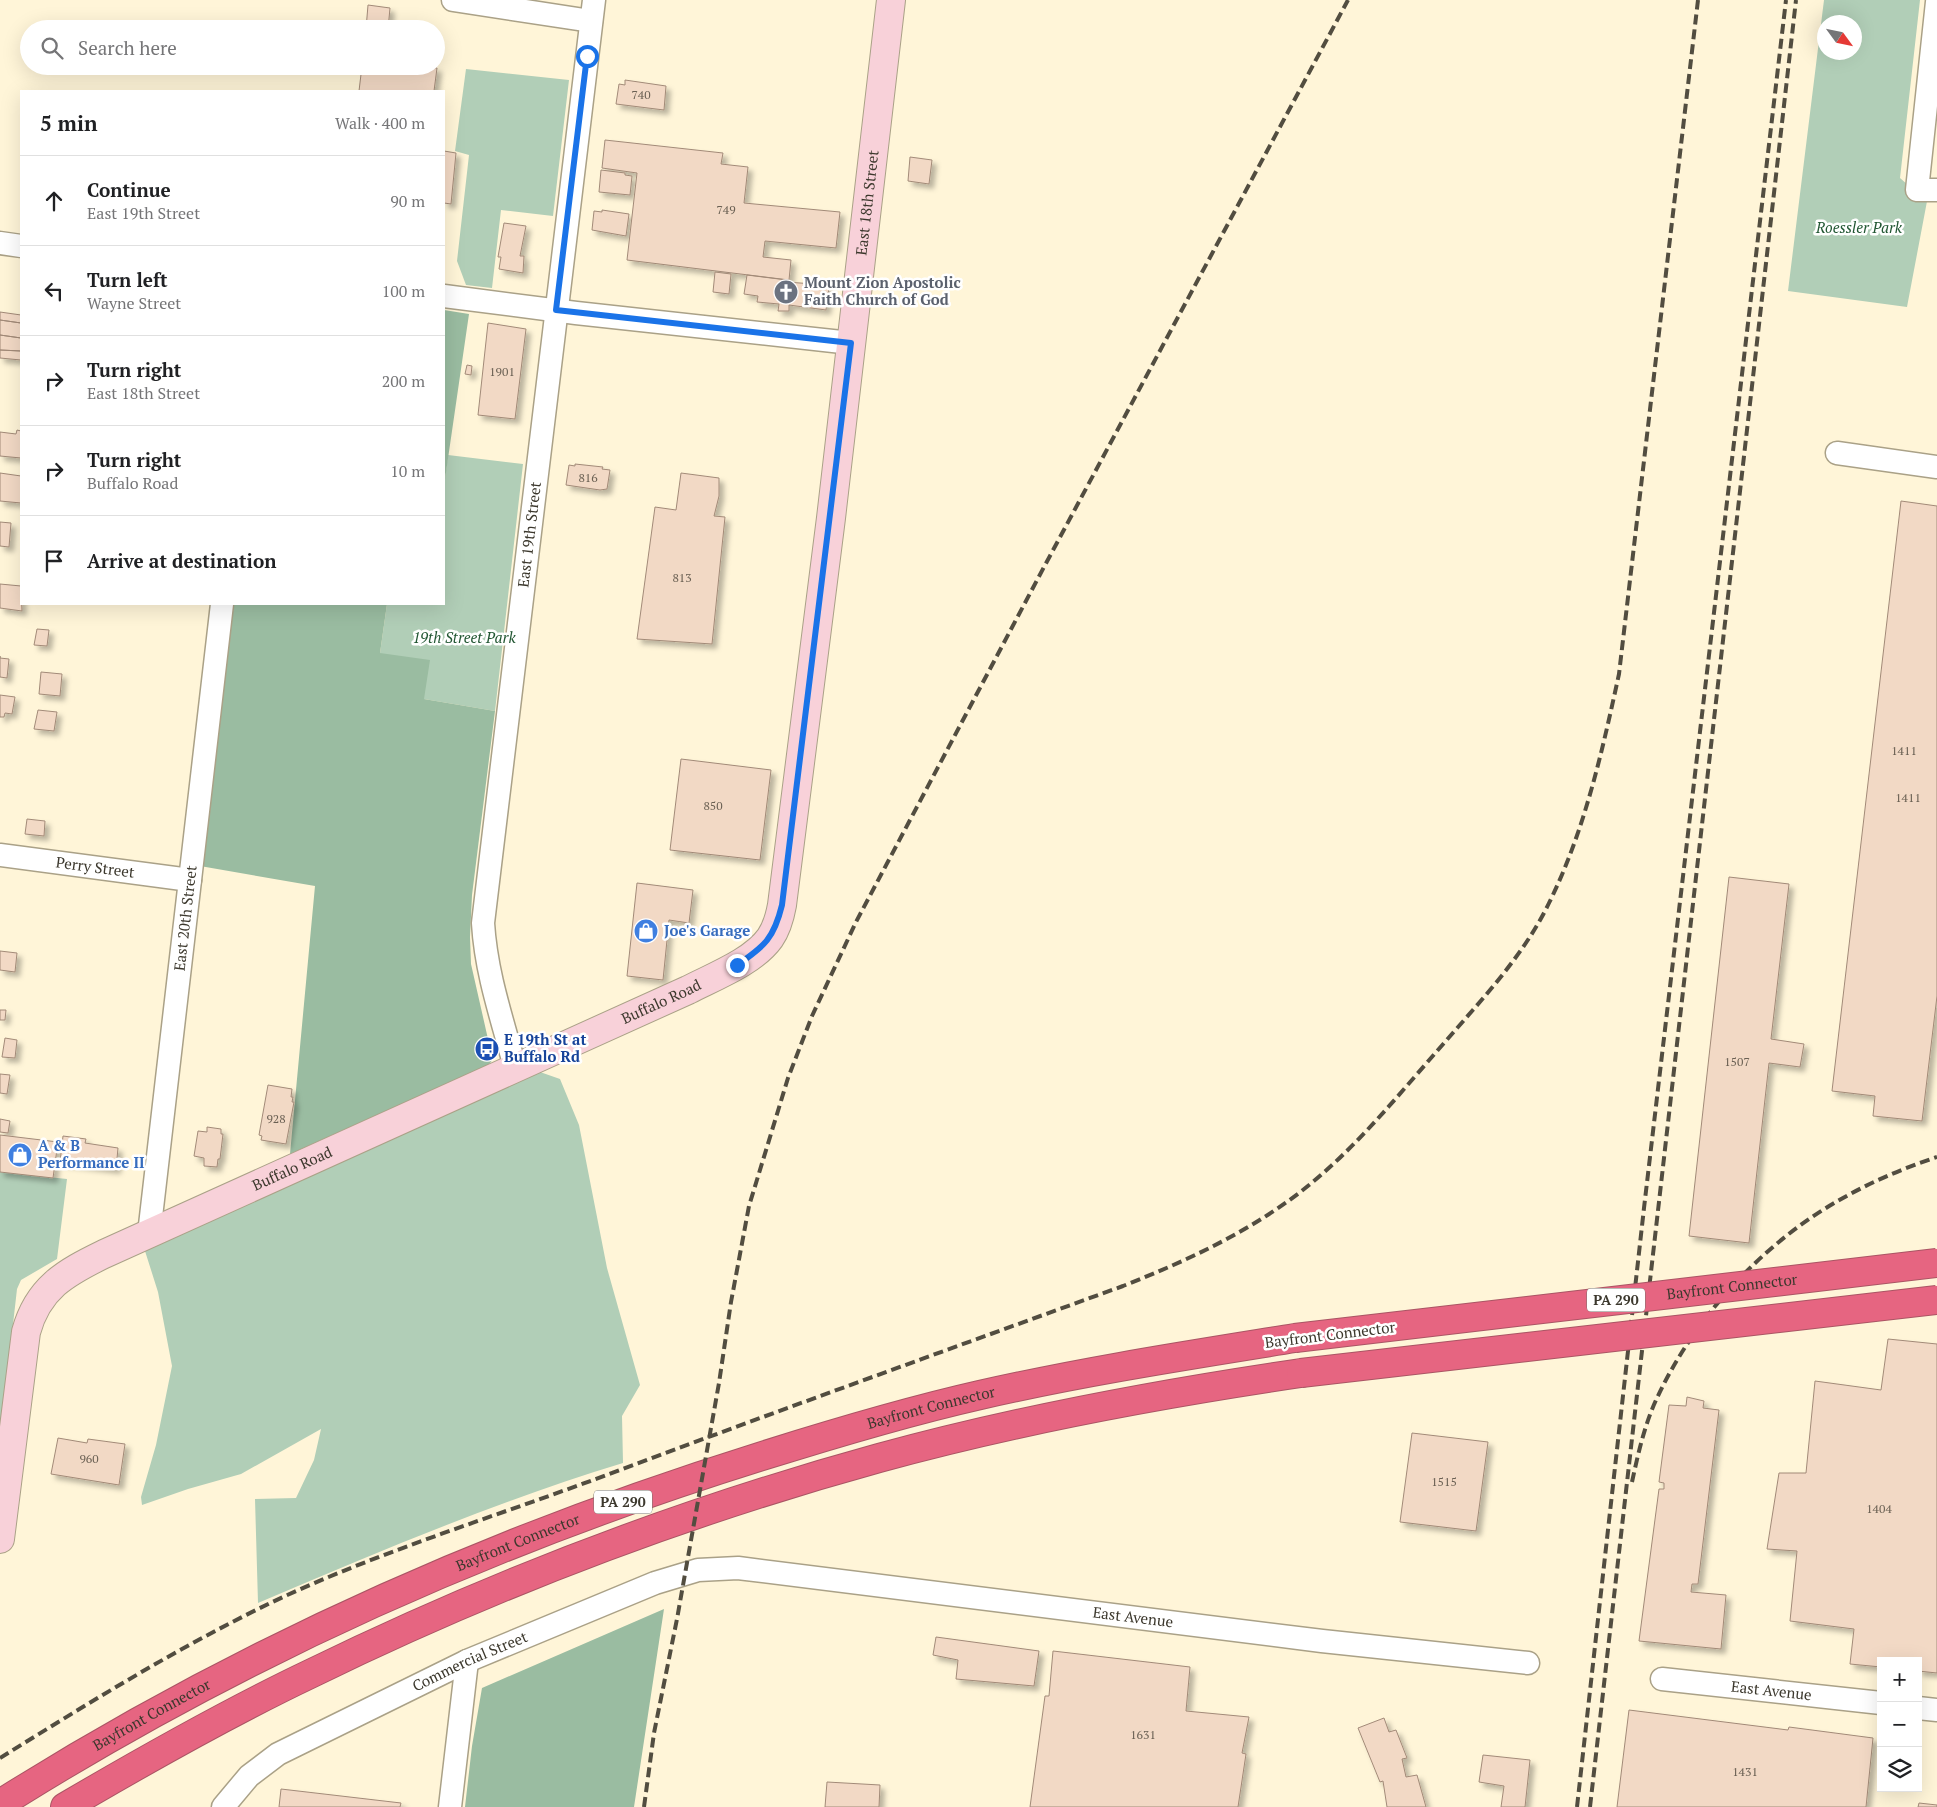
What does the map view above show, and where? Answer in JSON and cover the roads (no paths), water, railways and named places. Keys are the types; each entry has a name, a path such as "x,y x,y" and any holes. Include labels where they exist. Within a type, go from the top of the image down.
{"highway":[{"name":"Bayfront Connector","path":"0,1804 142,1721 279,1648 402,1590 530,1537 668,1486 840,1432 978,1396 1123,1365 1296,1338 1937,1263"},
{"name":"PA 290","path":"66,1807 155,1755 309,1674 406,1629 536,1573 638,1534 868,1461 983,1432 1122,1402 1300,1373 1937,1300"}],"main road":[{"name":"East 18th Street","path":"770,938 777,924 782,905 892,0"},
{"name":"Buffalo Road","path":"0,1539 3,1498 26,1332 37,1304 58,1280 104,1254 688,990 737,965 770,938"}],"street":[{"path":"453,0 592,11"},
{"path":"1927,190 1937,2"},
{"name":"East 19th Street","path":"515,1067 490,977 485,948 484,923 592,11"},
{"path":"0,243 20,246"},
{"path":"445,296 851,343"},
{"path":"1837,454 1937,467"},
{"name":"East 20th Street","path":"148,1234 222,605"},
{"name":"Perry Street","path":"0,855 190,880"},
{"name":"Commercial Street","path":"224,1805 249,1776 278,1754 467,1661 655,1583 698,1570 738,1568"},
{"name":"East Avenue","path":"738,1568 1312,1640 1528,1664"},
{"path":"450,1807 467,1661"},
{"name":"East Avenue","path":"1662,1679 1877,1703"},
{"path":"1922,1708 1937,1710"}],"railway":[{"path":"644,1807 654,1733 677,1619 749,1206 788,1078 812,1016 856,922 1348,0"},
{"path":"0,1758 175,1653 246,1615 321,1580 398,1550 1123,1286 1169,1267 1214,1246 1279,1208 1339,1159 1393,1102 1488,992 1528,940 1562,875 1591,790 1619,674 1698,0"},
{"path":"1577,1807 1644,1208 1786,0"},
{"path":"1590,1807 1796,0"},
{"path":"1632,1482 1639,1450 1657,1398 1691,1338 1735,1283 1786,1236 1814,1216 1877,1180 1937,1157"}],"place":[{"name":"Mount Zion Apostolic Faith Church of God","path":"786,292"},
{"name":"Joe's Garage","path":"646,931"},
{"name":"E 19th St at Buffalo Rd","path":"487,1049"},
{"name":"A & B Performance II","path":"20,1155"}],"park label":[{"name":"Roessler Park","path":"1859,228"},
{"name":"19th Street Park","path":"464,638"}]}
